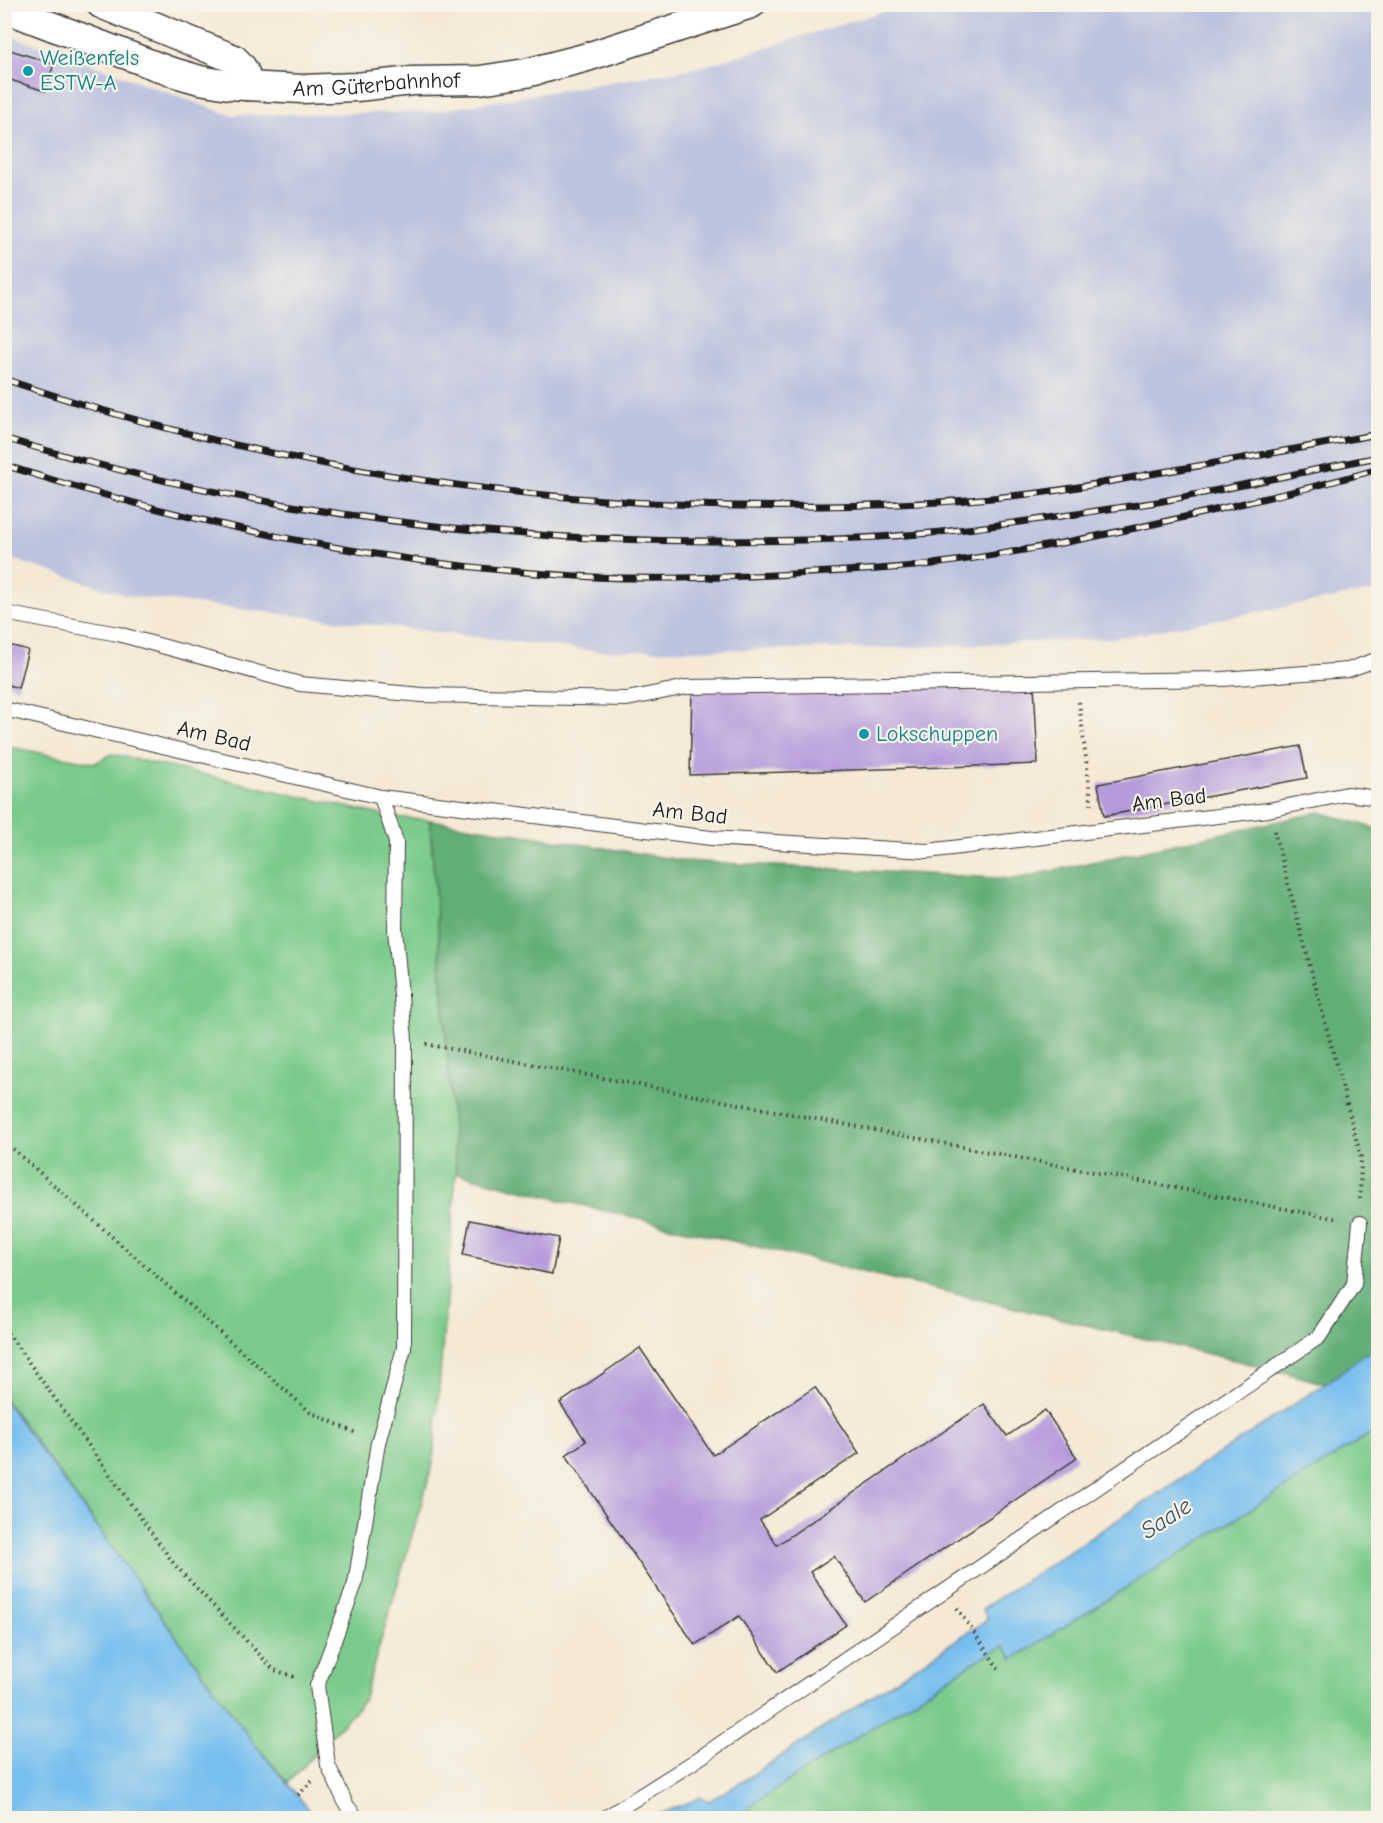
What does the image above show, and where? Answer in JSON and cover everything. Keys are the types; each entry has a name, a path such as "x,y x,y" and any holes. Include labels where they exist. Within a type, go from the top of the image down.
{"street":[{"path":"101,4 234,59 243,67 247,77 247,86"},
{"name":"Am Güterbahnhof","path":"4,8 170,71 200,80 247,86 302,89 356,87 413,81 480,80 526,73 584,58 752,4"}],"lane":[{"path":"4,612 118,634 300,684 422,695 627,699 687,687 1234,678 1348,670 1378,659"},
{"name":"Am Bad","path":"4,709 381,797 711,838 927,851 1268,810 1347,794 1378,798"},
{"path":"357,1818 347,1806 328,1765 317,1686 355,1584 378,1443 404,1348 405,1040 395,929 396,842 381,797"},
{"path":"605,1818 692,1763 1319,1336 1354,1284 1360,1223"}],"path":[{"path":"1077,681 1094,830"},
{"path":"405,1040 1360,1223 1361,1157 1268,810"},
{"path":"4,1141 310,1412 378,1443"},
{"path":"4,1328 174,1564 274,1670 317,1686"},
{"path":"972,1630 999,1669"}],"shaded area":[{"path":"905,5 1378,5 1378,590 1116,638 901,648 595,651 129,596 5,557 4,33 230,115 430,112 701,67"}],"green space":[{"path":"4,746 95,763 112,754 391,817 430,820 456,1173 433,1464 363,1701 288,1783 252,1741 5,1399"},
{"path":"1320,812 1378,829 1378,1342 1325,1384 1280,1371 564,1201 456,1173 430,820 686,861 1015,879"},
{"path":"1378,1429 1378,1818 736,1818 759,1800 969,1665 1004,1645 1014,1658"}],"water":[{"name":"Saale","path":"1378,1342 1378,1429 1013,1659 1004,1646 969,1665 759,1800 736,1818 650,1818 702,1797 709,1801 745,1780 988,1619 982,1609 1325,1384"},
{"path":"4,1399 252,1741 316,1818 5,1818"}],"building":[{"name":"Weißenfels ESTW-A","path":"4,48 54,64 45,91 4,78"},
{"path":"5,644 28,650 18,688 5,684"},
{"name":"Lokschuppen","path":"1034,683 1038,764 690,775 692,690"},
{"path":"1300,746 1307,778 1104,816 1098,784"},
{"path":"470,1220 559,1238 552,1274 463,1255"},
{"path":"640,1348 713,1455 815,1387 859,1453 760,1520 777,1545 984,1404 1007,1436 1045,1410 1077,1458 865,1602 834,1556 810,1572 846,1625 777,1672 739,1616 695,1645 566,1455 586,1441 560,1403"}],"railway":[{"path":"4,379 103,411 204,438 306,460 409,478 512,492 616,501 720,506 897,504 971,500 1036,493 1378,434"},
{"path":"4,438 91,463 178,484 355,516 534,535 714,541 850,539 969,529 1162,501 1378,457"},
{"path":"4,465 137,504 272,535 341,548 478,568 639,578 732,577 863,570 971,559 1161,523 1378,469"}],"place":[{"name":"Weißenfels ESTW-A","path":"28,71"},
{"name":"Lokschuppen","path":"864,734"}]}
